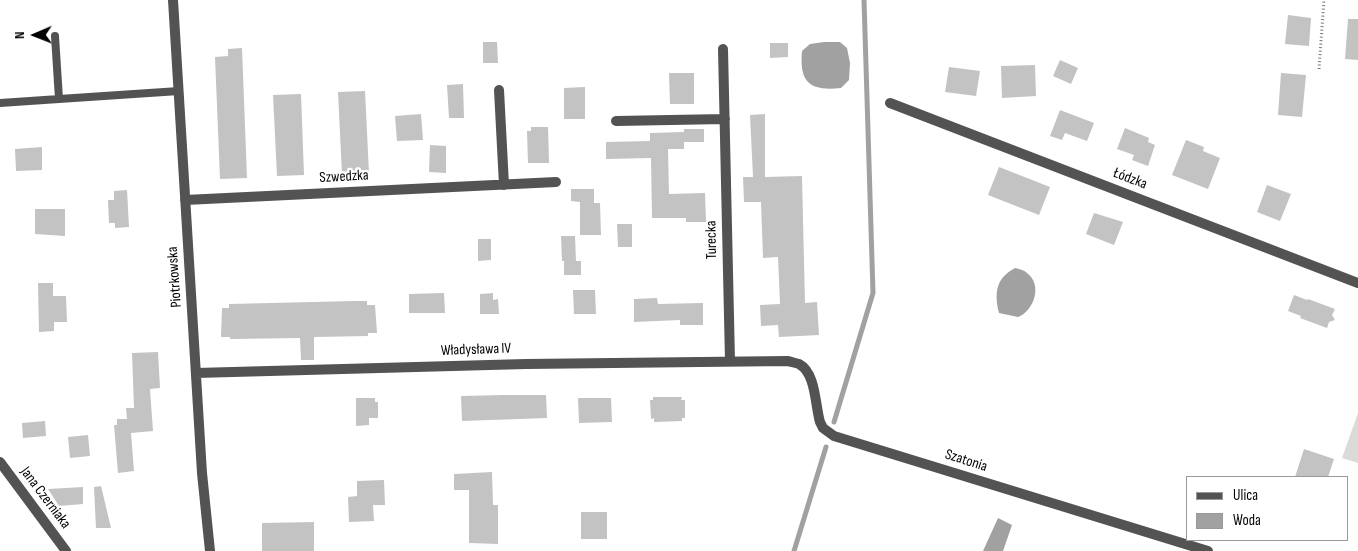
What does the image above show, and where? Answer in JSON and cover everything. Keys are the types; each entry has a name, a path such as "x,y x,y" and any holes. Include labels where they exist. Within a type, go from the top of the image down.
{"street":[{"name":"Piotrkowska","path":"173,0 202,473 210,551"},
{"name":"Turecka","path":"723,49 730,360"},
{"path":"499,90 504,185"},
{"name":"Łódzka","path":"890,103 1358,283"},
{"path":"616,121 724,119"},
{"name":"Szwedzka","path":"185,200 556,182"},
{"name":"Władysława IV","path":"196,373 526,364 758,361"},
{"name":"Szatonia","path":"758,361 788,361 799,364 807,371 811,380 820,422 823,428 834,436 1208,551"},
{"name":"Jana Czerniaka","path":"0,462 66,551"}],"lane":[{"path":"55,36 59,100"},
{"path":"0,103 178,91"}],"path":[{"path":"1319,69 1324,0"}],"shaded area":[{"path":"1358,413 1358,463 1342,458"}],"water":[{"path":"840,42 847,48 850,63 849,80 841,88 822,88 809,83 805,78 802,51 810,44"},
{"path":"1015,268 1027,273 1035,284 1032,304 1024,314 1018,317 999,313 997,299 1000,281"},
{"path":"998,518 1012,525 1003,551 983,551"}],"building":[{"path":"1288,15 1311,18 1309,46 1285,44"},
{"path":"1348,19 1358,19 1358,60 1345,59"},
{"path":"483,42 497,42 498,63 483,63"},
{"path":"770,43 788,43 788,57 770,58"},
{"path":"242,48 247,178 220,179 215,57 228,56 228,49"},
{"path":"1060,60 1078,68 1071,84 1053,76"},
{"path":"1035,65 1036,96 1002,98 1001,66"},
{"path":"949,67 980,71 976,96 945,92"},
{"path":"669,73 694,73 694,104 670,104"},
{"path":"1281,73 1306,75 1302,117 1278,115"},
{"path":"463,84 464,118 449,118 447,85"},
{"path":"585,87 585,119 564,119 564,88"},
{"path":"365,91 369,173 342,174 338,92"},
{"path":"301,94 304,175 277,176 273,95"},
{"path":"1060,110 1094,123 1087,141 1065,133 1062,140 1050,136"},
{"path":"421,114 423,140 397,141 395,116"},
{"path":"765,114 765,177 802,176 805,303 817,302 819,335 779,337 778,325 761,326 760,305 780,304 778,257 763,258 761,202 744,202 743,177 753,177 750,115"},
{"path":"531,127 548,127 549,163 528,163 527,131 531,131"},
{"path":"1125,128 1149,138 1148,142 1155,145 1148,166 1132,160 1134,155 1117,149"},
{"path":"684,129 704,129 704,142 684,142 684,149 668,149 669,194 705,193 706,222 686,222 686,218 652,218 651,158 606,159 606,142 650,141 650,133 684,132"},
{"path":"1186,140 1204,147 1203,151 1220,158 1208,189 1172,175"},
{"path":"430,145 446,146 446,173 429,172"},
{"path":"42,147 42,170 16,171 15,149"},
{"path":"999,167 1050,187 1039,215 988,195"},
{"path":"1267,185 1291,194 1280,221 1257,212"},
{"path":"571,189 594,189 594,203 600,203 601,235 580,235 580,202 571,201"},
{"path":"127,190 129,227 115,228 115,223 109,223 108,200 114,200 114,191"},
{"path":"35,209 65,209 65,236 35,234"},
{"path":"1094,213 1123,222 1114,245 1086,234"},
{"path":"617,224 632,224 632,247 618,247"},
{"path":"561,236 575,236 576,261 581,261 581,275 564,275"},
{"path":"478,239 491,239 491,260 478,261"},
{"path":"38,283 53,283 53,296 66,296 67,322 54,322 54,331 39,332"},
{"path":"573,290 595,290 596,314 574,314"},
{"path":"444,293 445,313 409,313 409,294"},
{"path":"493,293 493,300 498,299 499,314 480,314 480,294"},
{"path":"1294,295 1335,309 1332,315 1335,320 1329,322 1327,328 1300,318 1301,316 1288,311"},
{"path":"657,298 658,304 703,303 703,325 680,325 680,320 634,322 634,299"},
{"path":"367,301 367,305 375,305 377,333 368,333 368,336 314,337 314,360 301,360 300,338 230,339 230,337 221,337 222,308 229,308 229,304"},
{"path":"158,352 160,388 150,389 153,431 131,433 134,471 118,473 114,425 117,425 117,419 127,419 126,408 134,408 132,353"},
{"path":"546,395 547,418 462,421 461,396"},
{"path":"653,397 682,397 681,400 685,400 685,418 682,418 682,421 654,422 654,418 651,419 650,400 653,400"},
{"path":"356,398 375,398 375,402 378,402 378,418 369,418 369,425 356,426"},
{"path":"578,398 611,398 612,422 579,423"},
{"path":"45,421 46,436 23,438 22,423"},
{"path":"88,435 90,456 70,458 68,437"},
{"path":"1304,449 1334,459 1328,476 1295,476"},
{"path":"492,472 493,505 498,505 498,544 469,543 469,490 454,490 454,474"},
{"path":"384,480 385,505 373,505 374,521 349,522 348,497 357,496 357,481"},
{"path":"101,486 111,528 96,528 94,487"},
{"path":"83,487 83,504 59,506 48,489"},
{"path":"581,512 607,512 607,539 581,539"},
{"path":"314,522 314,551 262,551 262,523"}],"waterway":[{"path":"834,422 873,293 864,0"},
{"path":"794,551 826,447"}]}
